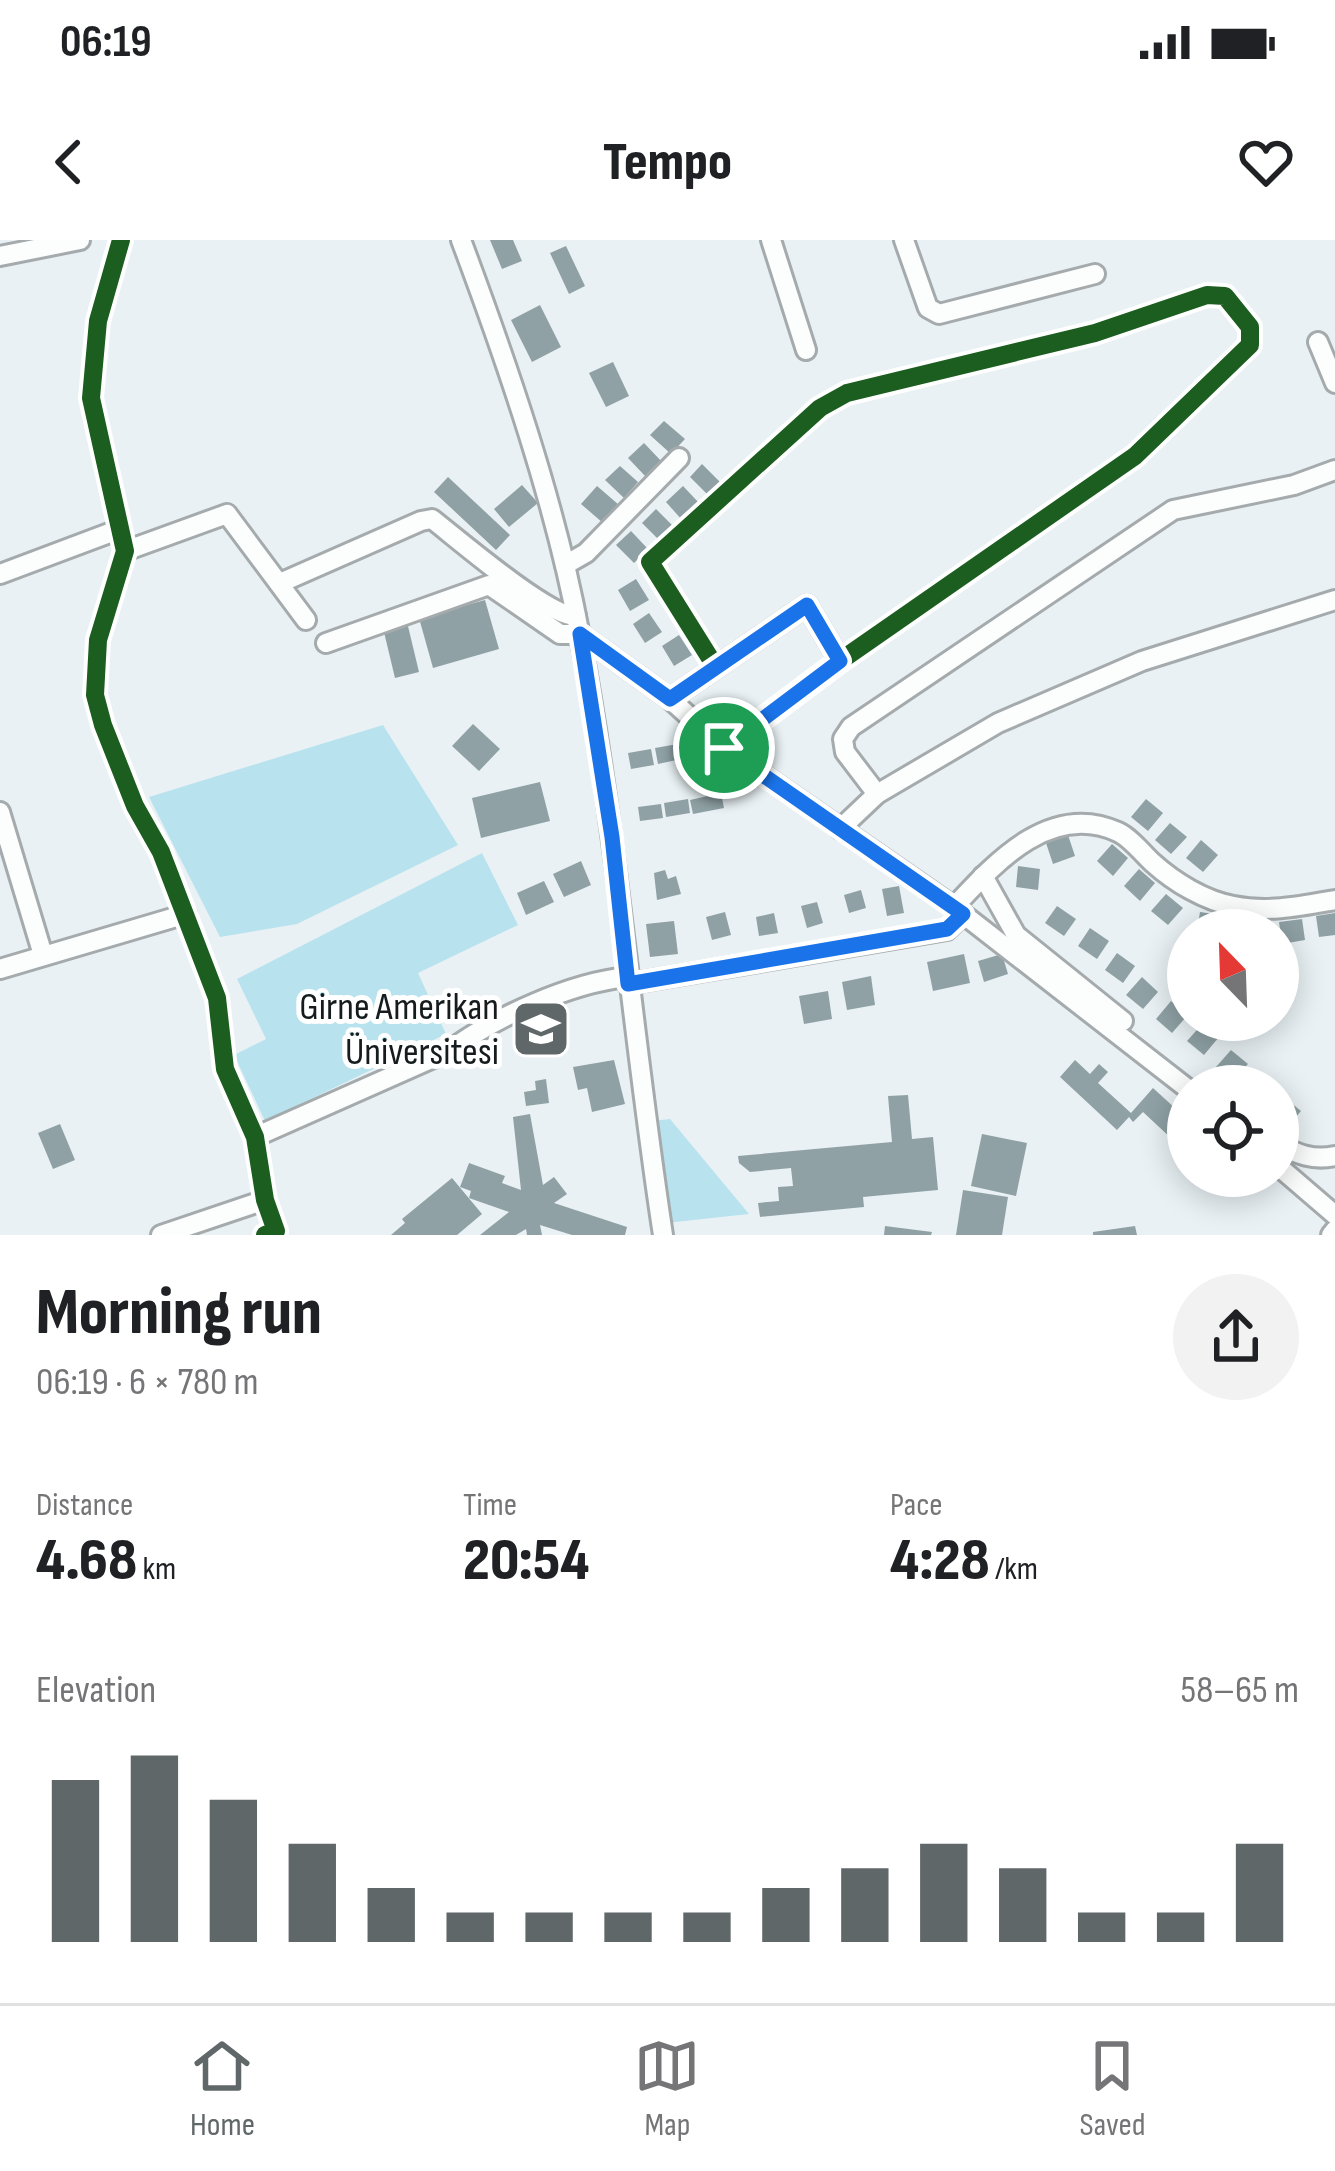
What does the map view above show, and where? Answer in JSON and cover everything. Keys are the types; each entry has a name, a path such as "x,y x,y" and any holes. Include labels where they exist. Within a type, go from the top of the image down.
{"street":[{"path":"0,256 80,240"},
{"path":"121,240 98,321 91,398 124,551 98,640 95,695 135,806 161,852 218,998 225,1070 255,1137 265,1200 276,1231 265,1235"},
{"path":"461,240 565,565 578,625 612,837 663,1235"},
{"path":"771,240 806,350"},
{"path":"904,240 928,308 939,314 1095,274"},
{"path":"716,666 650,562 820,408 847,393 1095,333 1207,295 1225,296 1250,327 1250,345 1135,457 840,661 724,748"},
{"path":"1318,342 1335,383"},
{"path":"565,565 586,553 679,458"},
{"path":"877,794 845,752 843,739 851,727 1173,509 1294,485 1335,470"},
{"path":"124,551 227,514 307,620"},
{"path":"280,583 421,520 432,520 578,625 724,748 959,911 1167,1073"},
{"path":"0,574 120,529"},
{"path":"326,643 489,585 560,634 578,625"},
{"path":"840,830 877,794 998,724 1142,661 1335,600"},
{"path":"670,699 807,605 840,661"},
{"path":"0,812 43,955"},
{"path":"255,1137 448,1051 472,1033 598,980 627,981 947,929 1003,854 1067,824 1120,832 1163,872 1190,890 1231,906 1277,910 1335,900"},
{"path":"983,876 1016,935 1178,1065"},
{"path":"0,969 186,914"},
{"path":"1299,1155 1335,1156"},
{"path":"1299,1184 1335,1215"},
{"path":"161,1235 265,1200"}],"shaded area":[{"path":"383,725 458,845 297,924 220,937 149,797"},
{"path":"482,853 518,925 418,973 446,1034 265,1121 234,1055 266,1039 237,979"},
{"path":"670,1119 749,1214 666,1223 652,1121"}],"building":[{"path":"490,240 513,240 522,261 502,269"},
{"path":"566,246 585,286 569,294 550,253"},
{"path":"540,305 561,347 532,362 511,320"},
{"path":"613,362 629,396 606,407 589,373"},
{"path":"664,421 685,439 671,454 650,435"},
{"path":"644,443 663,463 647,478 628,458"},
{"path":"702,464 720,482 707,494 690,477"},
{"path":"620,466 638,482 624,498 605,480"},
{"path":"448,477 510,535 496,550 434,492"},
{"path":"522,485 538,503 509,527 494,509"},
{"path":"597,486 619,505 603,523 581,504"},
{"path":"683,486 700,504 682,520 666,502"},
{"path":"656,509 672,525 658,539 642,523"},
{"path":"631,531 648,549 634,563 616,545"},
{"path":"636,579 649,600 630,611 618,590"},
{"path":"485,600 499,649 433,668 419,618"},
{"path":"649,613 662,632 645,643 633,624"},
{"path":"407,622 419,672 395,678 383,628"},
{"path":"679,635 692,655 674,666 662,646"},
{"path":"473,724 500,749 479,771 452,746"},
{"path":"696,740 699,755 684,758 680,743"},
{"path":"678,744 681,759 658,764 655,748"},
{"path":"651,749 654,765 631,769 628,753"},
{"path":"726,759 729,775 712,778 709,761"},
{"path":"540,782 550,821 481,838 472,798"},
{"path":"721,793 724,808 693,814 690,800"},
{"path":"688,799 690,813 666,817 664,803"},
{"path":"1146,799 1163,813 1148,831 1131,817"},
{"path":"661,804 663,818 640,821 638,807"},
{"path":"1170,823 1187,837 1171,854 1155,840"},
{"path":"1068,835 1075,856 1053,864 1046,843"},
{"path":"1201,840 1218,855 1203,872 1186,858"},
{"path":"1112,844 1128,858 1113,876 1097,861"},
{"path":"581,861 591,885 564,897 553,874"},
{"path":"1018,866 1040,869 1038,890 1016,887"},
{"path":"1139,869 1155,883 1140,901 1124,886"},
{"path":"665,870 668,879 676,876 681,894 657,900 654,873"},
{"path":"544,881 554,902 526,915 517,893"},
{"path":"899,886 904,913 887,916 882,889"},
{"path":"861,890 866,908 849,913 844,895"},
{"path":"1166,894 1183,908 1167,909 1167,924 1151,911"},
{"path":"817,902 823,923 807,928 801,906"},
{"path":"1057,906 1076,919 1064,936 1045,923"},
{"path":"725,912 731,935 712,940 706,917"},
{"path":"774,913 778,933 759,936 756,917"},
{"path":"1335,913 1335,935 1319,937 1316,916"},
{"path":"1299,919 1305,940 1299,941"},
{"path":"674,921 678,954 650,957 646,924"},
{"path":"1090,928 1109,941 1097,959 1078,946"},
{"path":"1117,953 1135,966 1123,983 1105,970"},
{"path":"964,954 970,983 933,991 927,962"},
{"path":"1002,954 1008,974 984,982 978,961"},
{"path":"871,976 875,1005 847,1010 842,982"},
{"path":"1142,977 1158,992 1143,1009 1126,995"},
{"path":"828,991 832,1019 804,1024 799,996"},
{"path":"1167,1006 1167,1029 1156,1019"},
{"path":"1187,1041 1216,1041 1204,1055"},
{"path":"1231,1050 1248,1064 1247,1065 1218,1065"},
{"path":"614,1060 625,1104 592,1112 587,1088 578,1090 573,1067"},
{"path":"1075,1060 1090,1074 1099,1064 1108,1072 1098,1083 1131,1113 1153,1088 1167,1101 1167,1134 1143,1112 1133,1122 1129,1117 1117,1130 1060,1077"},
{"path":"546,1079 549,1103 526,1106 524,1092 536,1090 535,1081"},
{"path":"908,1095 912,1139 933,1137 938,1190 863,1197 864,1207 760,1217 758,1203 779,1201 778,1187 793,1186 791,1168 750,1172 738,1156 892,1142 888,1096"},
{"path":"530,1114 543,1185 554,1177 567,1194 554,1203 627,1227 625,1235 572,1235 540,1225 542,1235 527,1235 526,1229 516,1235 480,1235 509,1212 469,1198 471,1191 460,1187 469,1163 505,1176 502,1183 521,1190 513,1117"},
{"path":"60,1124 75,1160 53,1169 38,1133"},
{"path":"982,1134 1027,1143 1016,1196 971,1186"},
{"path":"452,1178 482,1214 457,1235 391,1235 405,1223 402,1219"},
{"path":"963,1190 1008,1197 1002,1235 956,1235"},
{"path":"885,1226 932,1232 884,1235"},
{"path":"1135,1226 1137,1235 1093,1235 1093,1232"}],"cycle path":[{"path":"121,240 98,321 91,398 125,551 98,640 95,695 135,806 161,852 217,998 225,1069 255,1137 265,1200 276,1231 265,1235"},
{"path":"715,666 650,562 820,408 847,393 1095,333 1207,295 1225,296 1250,327 1250,345 1135,456 840,661 724,748"}],"place":[{"name":"Girne Amerikan Üniversitesi","path":"541,1029"}],"route":[{"path":"807,605 840,661 724,748 817,814 963,914 947,929 628,984 612,837 580,634 670,699 807,605"}]}
